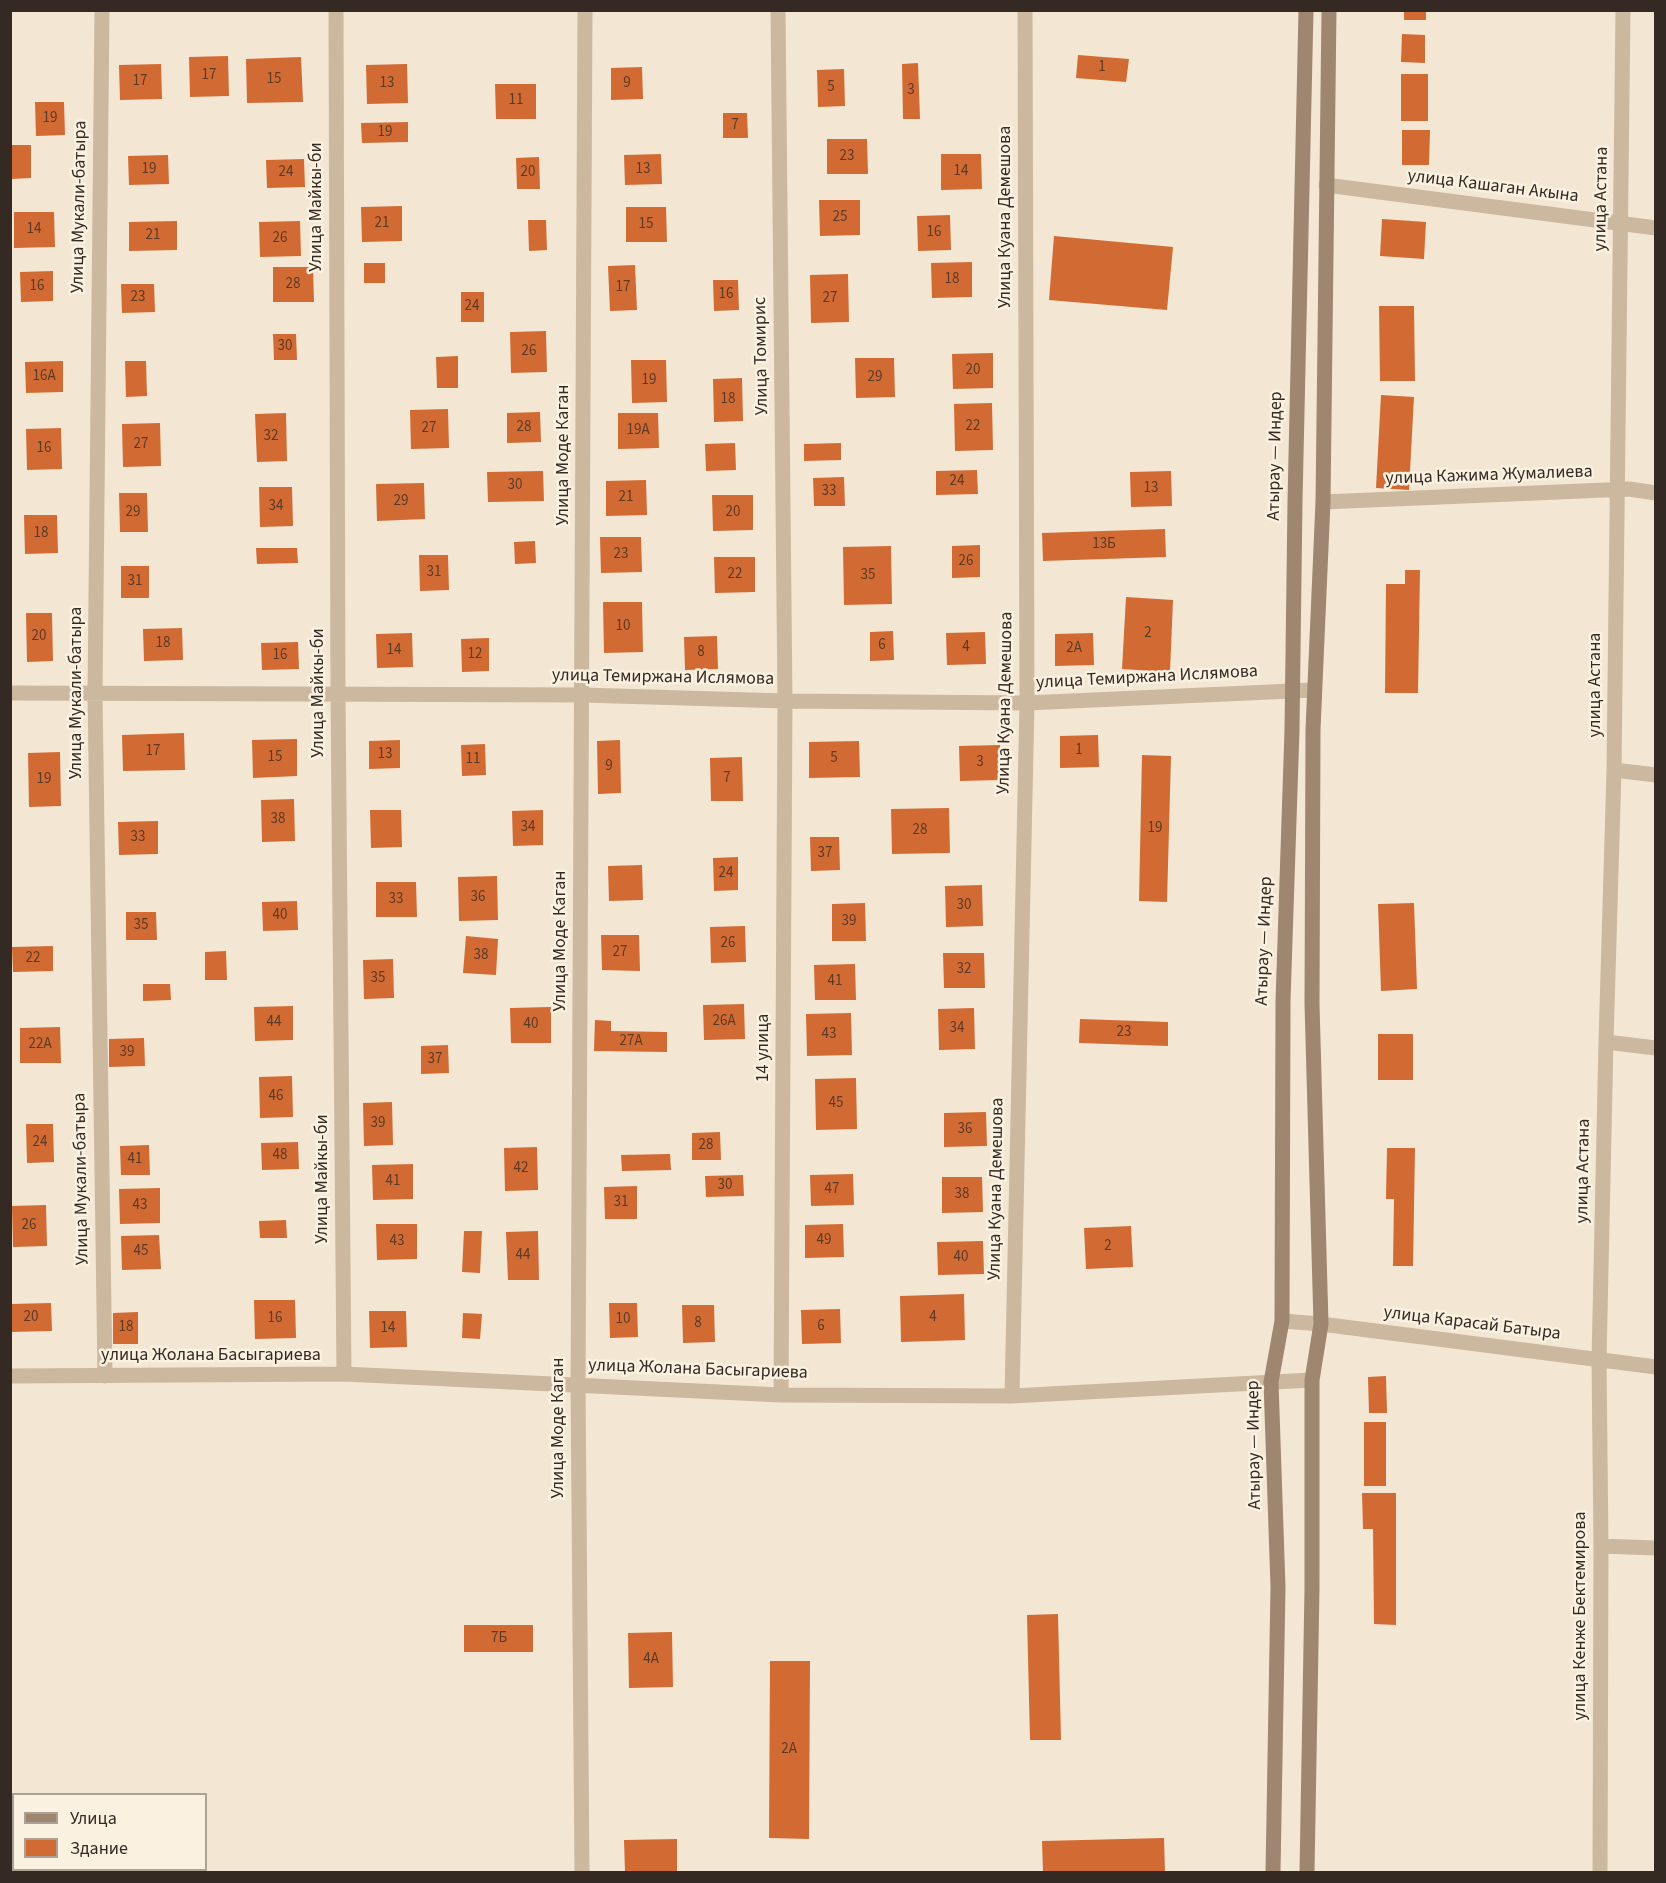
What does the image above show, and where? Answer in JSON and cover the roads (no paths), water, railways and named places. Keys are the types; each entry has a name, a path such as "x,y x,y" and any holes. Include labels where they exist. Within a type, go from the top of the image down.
{"main road":[{"name":"Атырау — Индер","path":"1273,1872 1278,1587 1271,1383 1282,1321 1282,1001 1292,691 1306,10"},
{"path":"1307,1872 1312,1588 1312,1380 1321,1324 1312,1004 1314,690 1323,502 1329,10"}],"street":[{"name":"Улица Мукали-батыра","path":"102,10 95,694 105,1376"},
{"name":"Улица Майкы-би","path":"336,10 338,695 344,1374"},
{"name":"Улица Моде Каган","path":"582,1872 578,1385 585,10"},
{"name":"Улица Томирис","path":"778,10 785,701"},
{"name":"Улица Куана Демешова","path":"1012,1396 1027,703 1025,10"},
{"name":"улица Астана","path":"1599,1360 1614,770 1623,10"},
{"name":"улица Кашаган Акына","path":"1326,185 1656,228"},
{"name":"улица Кажима Жумалиева","path":"1323,502 1617,490 1656,493"},
{"name":"улица Темиржана Ислямова","path":"10,693 582,695 785,701 1027,703 1314,690"},
{"name":"14 улица","path":"781,1395 785,701"},
{"path":"1614,770 1656,775"},
{"path":"1606,1042 1656,1048"},
{"name":"улица Карасай Батыра","path":"1282,1321 1656,1367"},
{"name":"улица Кенже Бектемирова","path":"1599,1360 1600,1872"},
{"name":"улица Жолана Басыгариева","path":"10,1376 344,1374 781,1395 1012,1396 1312,1380"},
{"path":"1601,1546 1656,1548"}]}
